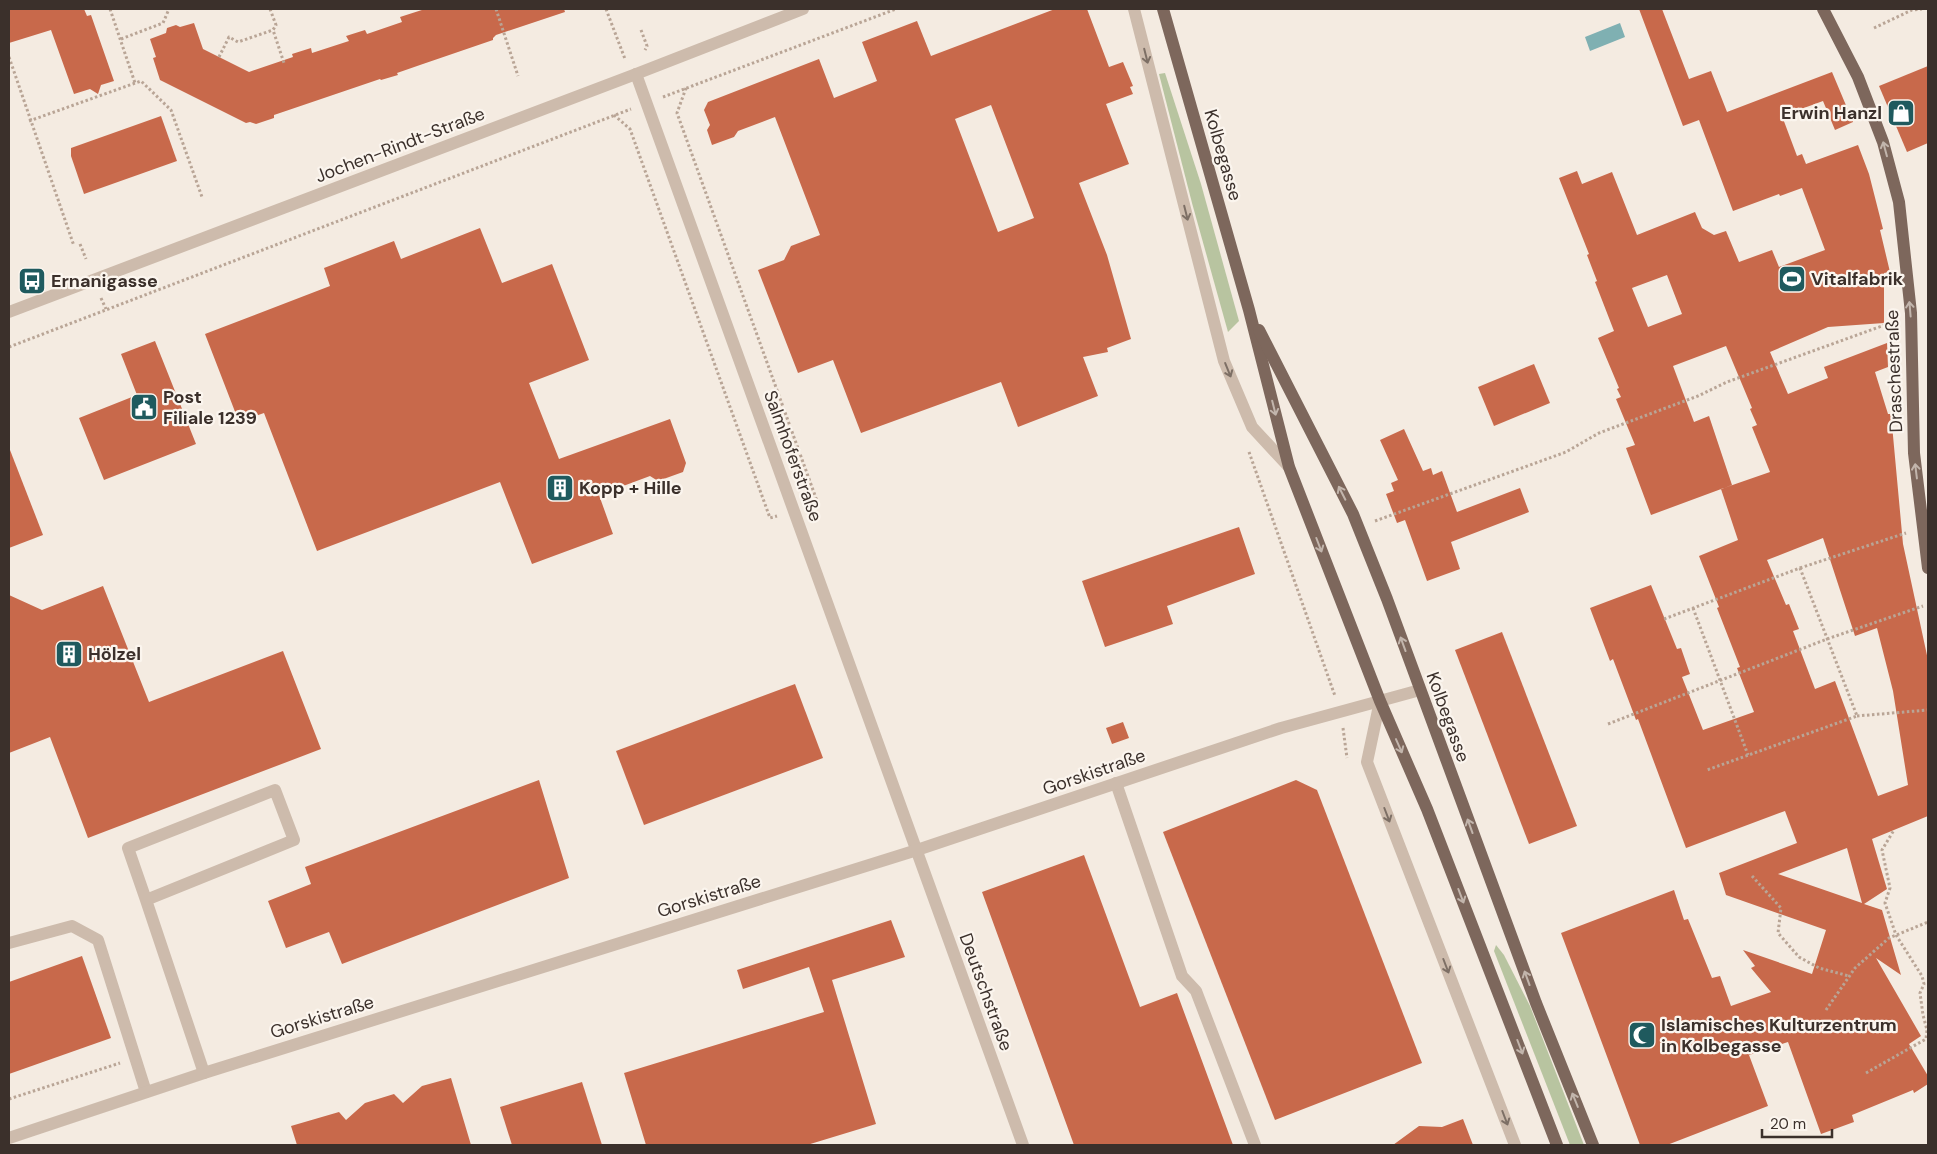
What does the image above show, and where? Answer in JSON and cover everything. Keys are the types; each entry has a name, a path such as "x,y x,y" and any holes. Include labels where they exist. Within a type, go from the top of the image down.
{"main road":[{"name":"Kolbegasse","path":"1163,9 1249,310 1289,467 1380,701 1427,809 1557,1145"},
{"name":"Draschestraße","path":"1823,9 1858,77 1880,133 1899,202 1911,313 1914,453 1928,568"},
{"name":"Kolbegasse","path":"1249,310 1353,514 1387,598 1536,1003 1593,1145"}],"street":[{"name":"Jochen-Rindt-Straße","path":"9,312 803,9"},
{"path":"1134,9 1224,361 1252,427 1289,467"},
{"name":"Salmhoferstraße","path":"636,74 917,850"},
{"name":"Gorskistraße","path":"9,1138 204,1073 917,850 1281,728 1420,690"},
{"path":"1380,701 1367,762 1515,1145"},
{"path":"1116,783 1182,976 1196,991 1255,1145"},
{"path":"146,900 294,840 274,790 128,848 204,1073"},
{"name":"Deutschstraße","path":"917,850 1023,1145"},
{"path":"9,943 72,926 98,940 146,1092"}],"path":[{"path":"110,9 135,83"},
{"path":"121,38 163,23 169,9"},
{"path":"219,57 229,37 238,42 273,30 276,25 270,9"},
{"path":"496,9 518,76"},
{"path":"606,9 616,39"},
{"path":"9,347 687,87 896,9"},
{"path":"1907,9 1922,9"},
{"path":"1874,28 1912,10"},
{"path":"273,30 284,63"},
{"path":"9,57 29,121 74,246"},
{"path":"29,121 141,81 171,110 202,197"},
{"path":"614,115 630,129 770,518 818,501 677,114 687,87"},
{"path":"80,244 86,258"},
{"path":"101,298 106,309"},
{"path":"1369,523 1566,452 1599,433 1698,396 1727,382 1892,322"},
{"path":"1664,619 1800,568 1909,532"},
{"path":"1800,568 1857,716"},
{"path":"1608,724 1827,639 1923,606"},
{"path":"1693,608 1748,755"},
{"path":"1706,770 1857,716 1928,710"},
{"path":"1866,1073 1926,1039 1927,1030 1920,993 1924,984 1922,976 1896,935 1885,903 1890,888 1882,850 1894,830"},
{"path":"1752,876 1781,908 1778,933 1799,957 1818,968 1849,976"},
{"path":"1826,1010 1854,968 1889,938 1928,922"},
{"path":"9,1099 135,1058"}],"green space":[{"path":"1165,73 1201,184 1239,321 1228,332 1159,74"},
{"path":"1496,945 1504,955 1530,1006 1584,1145 1570,1145 1494,951"}],"water":[{"path":"1620,23 1625,37 1590,51 1585,37"}],"building":[{"path":"9,9 84,9 87,16 91,15 114,81 101,85 98,94 90,89 74,94 51,30 9,43"},
{"path":"425,9 564,9 565,12 496,35 493,40 397,73 398,75 380,79 274,115 274,118 256,124 246,123 160,80 153,58 156,57 150,39 166,33 167,28 194,23 203,49 249,72 293,57 292,54 311,48 312,53 349,41 346,36 365,30 367,34 402,22 400,17"},
{"path":"1055,9 1087,9 1109,67 1123,62 1133,86 1130,87 1133,94 1106,104 1129,164 1079,183 1107,255 1131,339 1107,348 1108,352 1083,357 1098,396 1018,427 1001,382 861,433 833,360 798,373 758,270 784,260 791,246 820,235 775,117 738,131 734,137 712,145 707,130 710,125 704,110 708,102 819,59 834,98 877,81 862,42 917,21 931,56","holes":["991,105 1034,218 998,232 955,119"]},
{"path":"1639,9 1662,9 1689,79 1711,71 1727,112 1832,72 1853,122 1835,130 1823,101 1782,116 1797,156 1802,154 1806,164 1858,145 1869,174 1883,229 1880,230 1890,272 1884,273 1884,323 1828,327 1770,352 1788,394 1828,378 1824,367 1887,343 1888,367 1875,372 1888,414 1891,414 1903,544 1928,660 1928,816 1872,839 1887,889 1864,904 1882,910 1901,975 1876,958 1921,1036 1909,1044 1928,1076 1928,1084 1914,1093 1913,1090 1852,1115 1854,1122 1821,1134 1788,1042 1749,1055 1768,1106 1667,1145 1640,1145 1561,933 1674,890 1684,920 1688,919 1712,978 1720,976 1731,1006 1771,992 1751,968 1755,966 1743,950 1812,974 1826,930 1726,895 1719,873 1797,843 1785,811 1686,848 1638,719 1636,720 1613,659 1610,661 1590,608 1651,585 1677,649 1681,648 1690,674 1682,677 1703,730 1754,712 1737,668 1740,667 1717,608 1719,607 1699,556 1738,540 1721,489 1651,515 1626,448 1635,445 1616,399 1621,397 1617,389 1619,388 1598,338 1614,331 1595,282 1597,281 1587,255 1589,254 1559,178 1577,171 1582,184 1612,172 1637,235 1695,212 1702,228 1714,235 1726,231 1739,262 1772,250 1779,267 1825,250 1802,188 1780,196 1779,194 1733,211 1699,120 1683,126","holes":["1667,275 1682,314 1648,327 1632,288","1726,346 1752,408 1750,409 1757,425 1752,427 1770,472 1724,488 1732,485 1709,416 1694,422 1673,366","1823,538 1855,636 1877,628 1893,691 1908,785 1878,796 1835,681 1815,689 1793,631 1799,629 1789,604 1786,605 1767,560","1847,848 1862,903 1778,874"]},
{"path":"1928,66 1928,143 1907,152 1879,86"},
{"path":"161,116 177,161 84,194 71,156 71,148"},
{"path":"480,228 502,283 552,264 589,360 529,383 559,459 670,419 686,463 683,472 658,481 650,476 599,495 613,534 532,564 500,482 317,551 264,413 239,422 205,334 330,286 324,268 394,241 401,259"},
{"name":"Post Filiale 1239","path":"155,341 196,444 104,480 79,418 137,395 121,354"},
{"path":"1534,364 1550,403 1494,426 1478,387"},
{"path":"1404,429 1423,471 1431,468 1433,475 1442,471 1457,512 1520,488 1529,512 1451,542 1460,569 1427,581 1405,520 1397,523 1386,494 1394,491 1391,483 1398,480 1380,440"},
{"path":"9,451 43,535 9,548"},
{"path":"1239,527 1255,574 1167,606 1173,624 1105,647 1082,581"},
{"path":"103,586 149,702 283,651 321,749 88,838 50,737 9,753 9,595 42,610"},
{"path":"1502,632 1577,826 1529,844 1455,650"},
{"path":"795,684 823,758 644,825 616,751"},
{"path":"1123,722 1129,738 1112,744 1106,728"},
{"path":"539,780 569,878 342,964 329,932 286,948 268,901 311,884 305,867"},
{"path":"1296,780 1317,790 1422,1063 1275,1120 1163,832"},
{"path":"1084,855 1140,1007 1177,993 1233,1145 1074,1145 982,892"},
{"path":"891,920 905,957 832,980 876,1124 807,1145 646,1145 624,1073 824,1012 809,967 743,989 737,970"},
{"path":"82,956 111,1038 9,1074 9,982"},
{"path":"451,1078 471,1145 297,1145 291,1126 339,1112 346,1120 365,1103 394,1094 403,1103 422,1086"},
{"path":"582,1082 602,1145 512,1145 500,1107"},
{"path":"1463,1119 1473,1145 1393,1145 1419,1126 1442,1127"}],"place":[{"name":"Erwin Hanzl","path":"1901,113"},
{"name":"Vitalfabrik","path":"1792,279"},
{"name":"Ernanigasse","path":"32,281"},
{"name":"Post Filiale 1239","path":"144,407"},
{"name":"Kopp + Hille","path":"560,488"},
{"name":"Hölzel","path":"69,654"},
{"name":"Islamisches Kulturzentrum in Kolbegasse","path":"1642,1035"}]}
